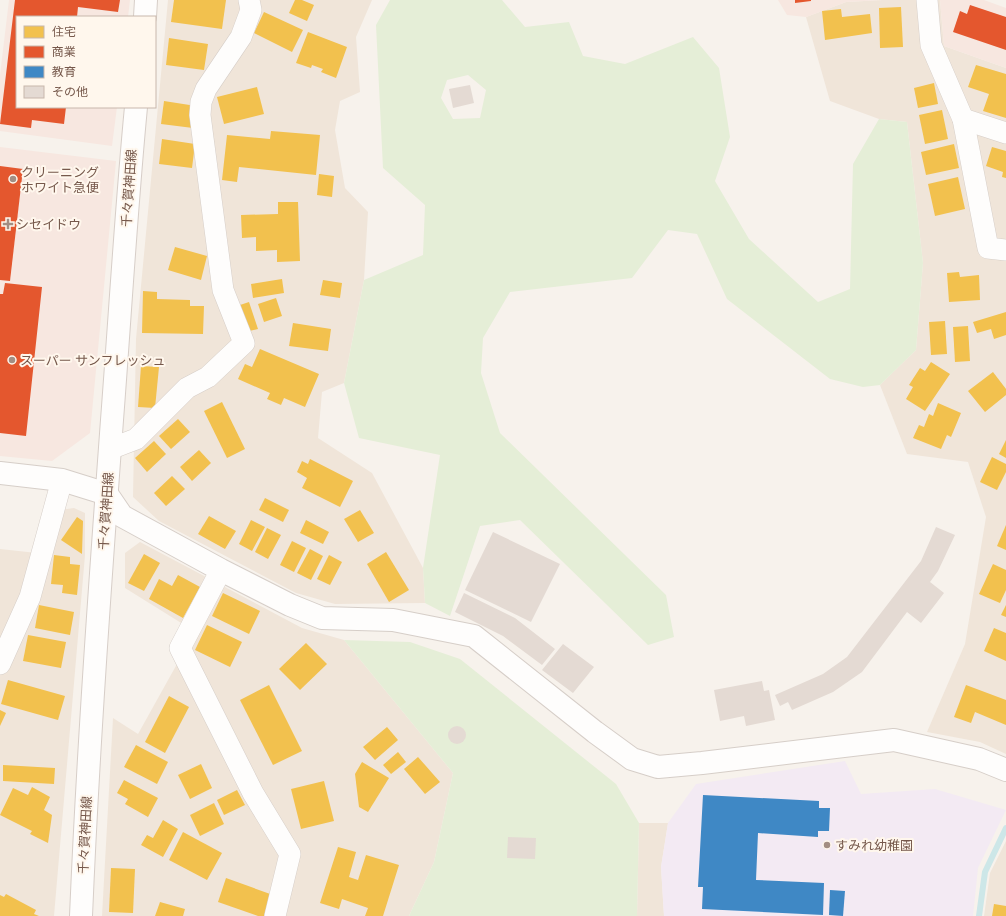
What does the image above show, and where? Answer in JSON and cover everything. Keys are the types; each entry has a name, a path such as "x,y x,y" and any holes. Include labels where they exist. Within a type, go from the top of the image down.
{"street":[{"path":"145,16 146,0"},
{"path":"110,450 136,439 187,388 208,377 244,343 223,290 200,115 201,102 206,89 241,37 251,10 249,0"},
{"path":"927,0 931,45 963,119 988,248 1006,250"},
{"name":"千々賀神田線","path":"81,916 85,827 107,494 128,188 136,108"},
{"path":"963,119 1006,133"},
{"path":"0,473 62,480 107,494 122,516 221,570 290,605 322,618 393,620 474,636 595,732 632,759 658,767 894,740 979,759 1006,770"},
{"path":"0,664 30,597 62,480"},
{"path":"221,570 180,648 253,793 290,854 275,916"}],"shaded area":[{"path":"9,0 130,0 128,16 16,16 16,108 117,108 112,146 0,131 0,75"},
{"path":"168,0 372,0 356,37 360,92 340,101 335,130 345,188 368,212 364,280 344,383 322,392 318,438 372,473 423,568 425,603 335,604 296,593 159,521 133,497 136,339"},
{"path":"778,0 882,0 846,2 806,17 787,15"},
{"path":"882,0 940,0 944,46 1006,68 1006,754 980,742 927,732 965,644 986,517 968,462 907,454 880,385 916,350 923,263 907,122 879,119 830,101 806,17 846,2"},
{"path":"940,0 984,0 1006,8 1006,68 944,46"},
{"path":"0,147 116,161 90,433 52,461 0,456"},
{"path":"74,508 85,513 85,555 54,916 0,916 0,549 37,553 53,511"},
{"path":"140,542 302,628 344,640 453,773 434,862 409,916 102,916 113,718 138,734 177,664 186,626 125,588 125,553"},
{"name":"すみれ幼稚園","path":"845,761 861,794 935,789 1006,810 978,868 973,916 664,916 661,867 668,823 696,784"},
{"path":"639,823 668,823 661,867 664,916 637,916"},
{"path":"1006,841 1006,916 984,916 990,873"}],"green space":[{"path":"390,0 502,0 525,27 569,22 583,56 625,64 693,37 719,68 730,137 715,181 749,239 818,302 850,289 853,164 879,119 907,122 923,263 916,350 880,385 863,387 830,379 727,299 697,234 668,230 632,278 510,292 483,338 481,373 500,433 666,595 674,637 648,645 520,520 480,526 450,616 425,603 423,568 440,455 359,438 344,383 364,280 423,255 425,205 383,168 376,25","holes":["468,75 486,90 480,118 453,119 441,98 447,80"]},
{"path":"344,640 410,642 460,659 616,784 639,823 637,916 409,916 434,862 453,773"}],"building: 住宅":[{"path":"174,0 226,0 222,29 171,22"},
{"path":"295,0 302,0 314,5 307,21 289,13"},
{"path":"901,7 903,47 880,48 879,8"},
{"path":"841,9 842,17 870,14 872,33 825,40 822,11"},
{"path":"264,12 303,30 292,52 254,33"},
{"path":"308,32 347,47 336,78 321,72 323,69 312,65 311,68 296,63"},
{"path":"169,38 208,44 204,70 166,65"},
{"path":"976,65 1006,74 1006,118 983,111 989,94 968,87"},
{"path":"934,83 938,104 918,108 914,88"},
{"path":"257,87 264,114 224,124 217,97"},
{"path":"164,101 196,106 193,128 161,124"},
{"path":"942,110 948,139 925,144 919,115"},
{"path":"271,131 320,135 316,175 239,167 237,182 222,180 227,135 270,139"},
{"path":"162,139 195,144 192,168 159,164"},
{"path":"954,144 959,168 926,175 921,152"},
{"path":"992,147 1006,151 1006,178 1002,177 1003,172 986,166"},
{"path":"319,174 334,176 332,197 317,195"},
{"path":"958,177 965,209 935,216 928,184"},
{"path":"278,202 298,202 300,261 277,262 277,250 256,251 256,237 242,238 241,215 278,214"},
{"path":"175,247 207,256 201,280 168,270"},
{"path":"959,272 960,277 979,275 980,300 949,302 947,273"},
{"path":"282,279 284,293 253,298 251,284"},
{"path":"323,280 342,283 340,298 320,295"},
{"path":"143,291 157,292 157,299 190,300 190,306 204,306 203,334 142,333"},
{"path":"276,298 282,316 264,322 258,304"},
{"path":"249,302 258,329 249,331 240,305"},
{"path":"1006,312 1006,335 994,339 991,329 977,333 973,322"},
{"path":"945,321 947,354 931,355 929,322"},
{"path":"293,323 331,329 328,351 289,346"},
{"path":"968,326 970,361 955,362 953,327"},
{"path":"260,349 319,374 305,407 284,398 281,405 267,399 270,393 238,379 245,364 252,367"},
{"path":"931,362 950,374 925,411 906,399 913,387 909,385 920,368 925,371"},
{"path":"141,366 159,367 155,408 138,407"},
{"path":"993,372 1006,389 1006,395 985,412 968,391"},
{"path":"222,402 245,449 227,458 204,411"},
{"path":"938,403 961,413 951,437 947,435 941,449 913,438 919,425 924,427 929,414 933,416"},
{"path":"178,419 190,432 171,449 159,436"},
{"path":"1006,440 1006,458 999,454"},
{"path":"154,441 166,454 147,472 135,458"},
{"path":"199,450 211,463 192,481 180,467"},
{"path":"992,457 1006,464 1006,472 997,490 980,482"},
{"path":"310,459 353,481 340,507 302,488 307,478 297,472 302,461 308,464"},
{"path":"172,476 185,489 166,506 154,493"},
{"path":"265,498 289,510 283,522 259,510"},
{"path":"360,510 374,533 358,542 344,519"},
{"path":"209,516 236,531 225,549 198,534"},
{"path":"77,517 83,521 82,554 61,540"},
{"path":"251,520 265,527 252,551 239,544"},
{"path":"306,520 329,532 323,544 300,533"},
{"path":"1006,525 1006,550 997,546"},
{"path":"267,528 281,535 268,559 255,552"},
{"path":"292,541 306,548 294,572 280,565"},
{"path":"310,549 323,556 311,580 297,573"},
{"path":"386,552 409,590 389,602 367,564"},
{"path":"144,554 160,563 144,591 128,583"},
{"path":"54,555 70,557 70,564 80,565 77,595 62,593 63,585 51,584"},
{"path":"329,555 342,562 330,585 317,579"},
{"path":"993,564 1006,570 1006,590 1000,603 979,594"},
{"path":"178,575 200,587 183,618 149,599 159,579 172,586"},
{"path":"223,593 260,611 249,634 212,616"},
{"path":"39,605 74,612 70,635 35,628"},
{"path":"1006,605 1006,617 1001,615"},
{"path":"207,625 242,642 230,667 195,650"},
{"path":"994,628 1006,633 1006,661 984,651"},
{"path":"28,635 66,642 61,668 23,661"},
{"path":"306,643 327,664 300,690 279,669"},
{"path":"8,680 65,696 58,720 1,704"},
{"path":"269,685 302,751 273,765 240,700"},
{"path":"966,685 1006,700 1006,725 975,712 971,723 954,717"},
{"path":"169,696 189,707 165,753 145,742"},
{"path":"0,710 6,713 0,726"},
{"path":"387,727 398,740 375,760 363,747"},
{"path":"136,745 168,762 157,784 124,767"},
{"path":"398,752 406,762 391,774 383,765"},
{"path":"418,757 440,782 425,794 404,769"},
{"path":"362,762 389,778 368,812 359,807 355,774"},
{"path":"201,764 212,788 190,799 178,775"},
{"path":"3,765 55,768 54,784 3,781"},
{"path":"124,780 158,798 148,817 125,804 128,799 117,793"},
{"path":"324,781 334,821 301,829 291,789"},
{"path":"32,787 50,797 44,810 52,815 48,843 30,834 32,831 0,815 13,788 28,795"},
{"path":"237,790 245,805 224,815 217,800"},
{"path":"214,803 224,824 200,836 190,815"},
{"path":"163,820 178,829 163,857 141,845 147,835 153,838"},
{"path":"183,832 222,853 207,880 169,860"},
{"path":"338,847 356,852 349,877 358,880 366,855 399,865 383,916 365,916 368,908 342,899 339,909 320,903"},
{"path":"111,868 135,869 133,913 109,912"},
{"path":"226,878 273,895 265,916 258,916 218,902"},
{"path":"6,894 36,910 34,914 39,916 0,916 0,895 4,897"},
{"path":"160,902 185,909 183,916 155,916"},
{"path":"994,904 1006,906 1006,916 992,916"}],"building: 商業":[{"path":"15,0 120,0 118,12 78,7 77,16 16,16 16,108 66,108 64,124 32,120 31,128 0,124"},
{"path":"795,0 811,0 811,1 795,3"},
{"path":"970,5 1006,17 1006,50 953,32 960,11 967,14"},
{"name":"シセイドウ","path":"0,166 23,169 10,281 0,280"},
{"name":"スーパー サンフレッシュ","path":"5,283 42,287 26,436 0,433 0,294 3,294"}],"building: 教育":[{"path":"703,795 819,801 819,808 830,808 829,831 818,831 818,837 758,833 756,880 824,883 823,915 702,909 703,887 698,887"},
{"path":"830,890 845,891 843,916 829,915"}],"building: その他":[{"path":"470,85 474,103 453,108 449,89"},
{"path":"936,527 955,535 938,571 930,582 944,593 921,623 907,612 862,672 833,692 792,710 788,702 780,706 775,695 823,674 847,657 921,561"},
{"path":"493,532 560,564 531,622 465,590"},
{"path":"464,593 515,618 555,649 542,665 503,636 455,612"},
{"path":"563,644 594,667 573,693 542,670"},
{"path":"762,681 764,691 769,690 775,720 746,726 744,716 720,721 714,690"},
{"path":"457,726 463,729 466,735 463,741 457,744 451,741 448,735 451,729"},
{"path":"508,837 536,838 535,859 507,858"}],"waterway":[{"path":"979,916 985,872 1006,828"}],"place":[{"name":"クリーニング ホワイト急便","path":"13,179"},
{"name":"シセイドウ","path":"8,224"},
{"name":"スーパー サンフレッシュ","path":"12,360"},
{"name":"すみれ幼稚園","path":"827,845"}]}
